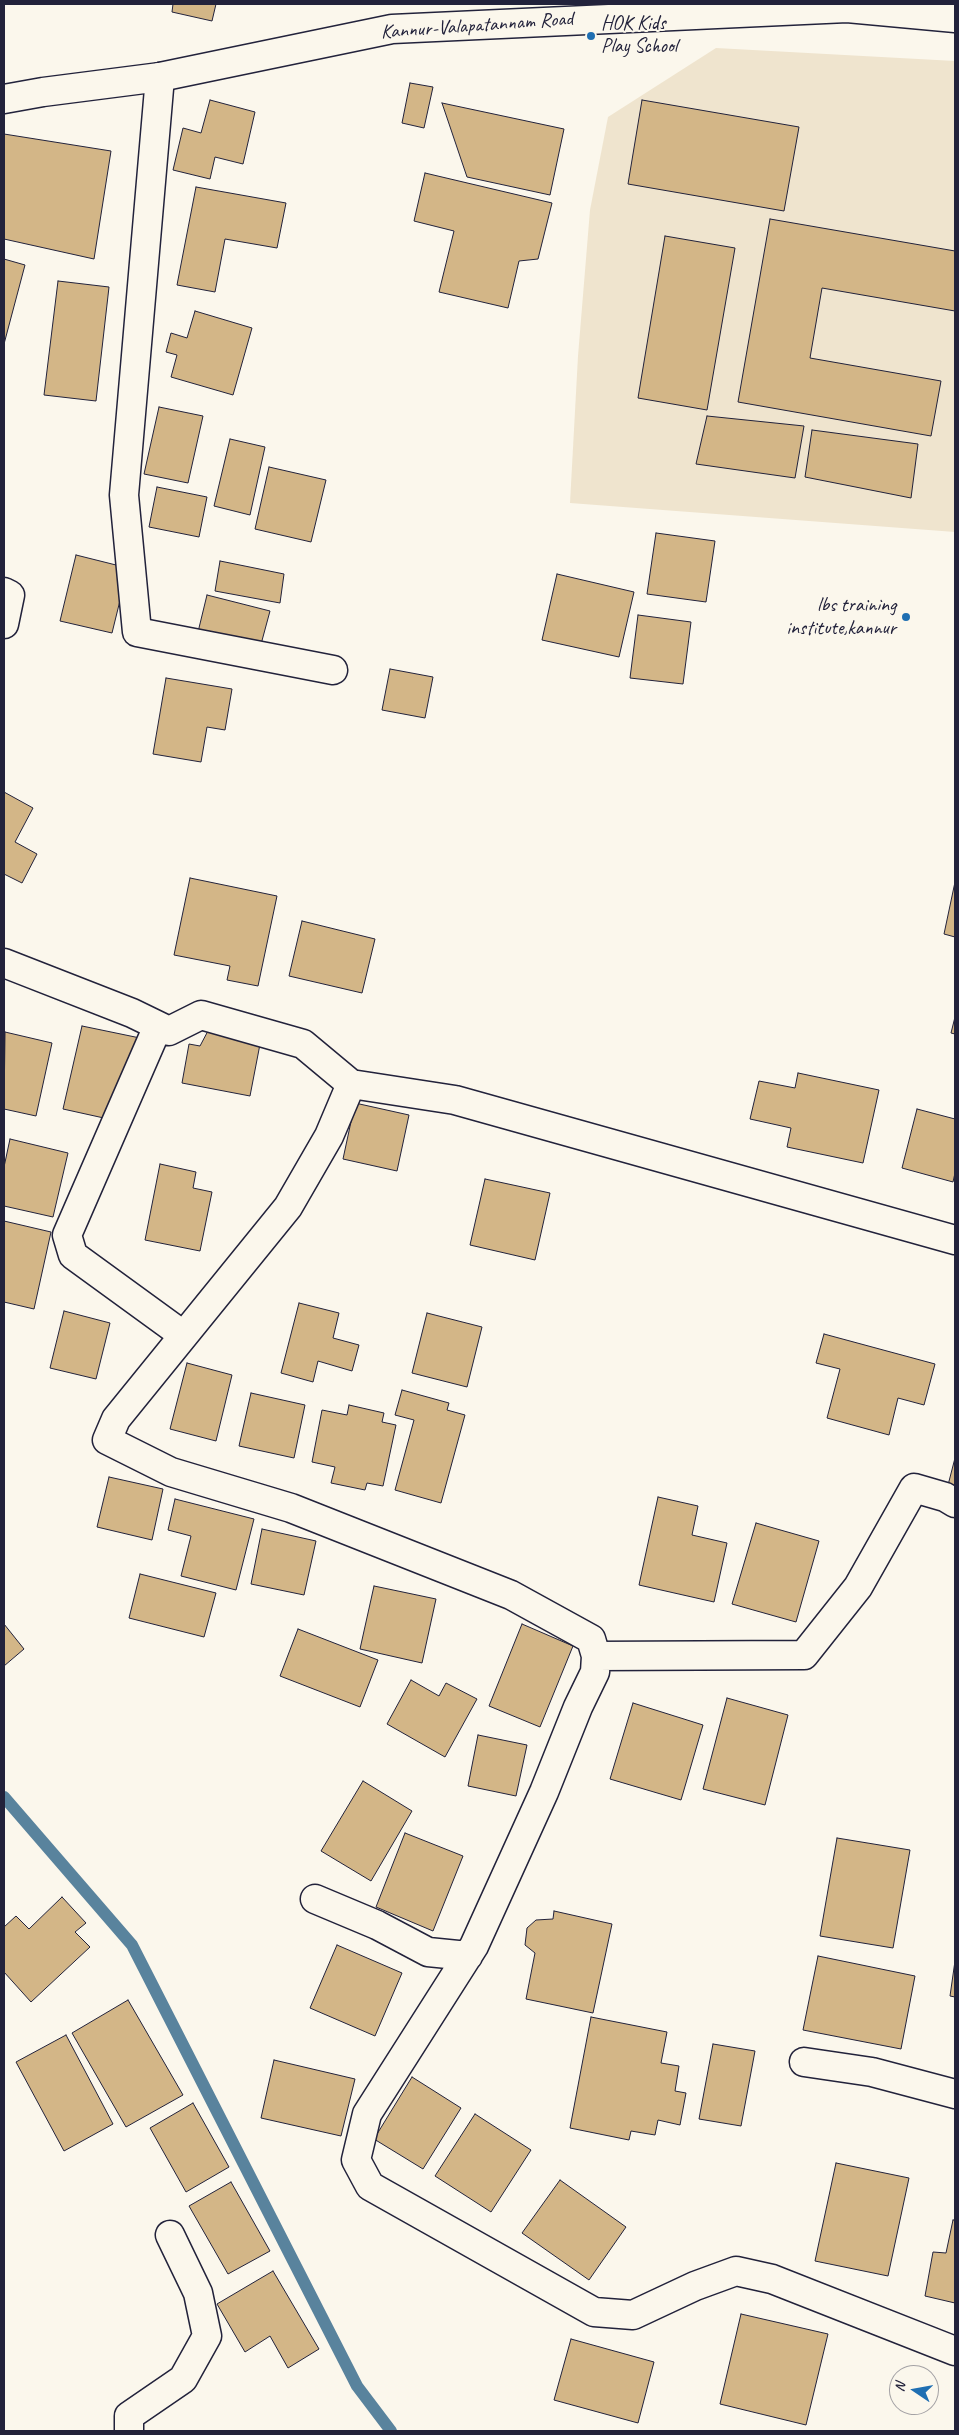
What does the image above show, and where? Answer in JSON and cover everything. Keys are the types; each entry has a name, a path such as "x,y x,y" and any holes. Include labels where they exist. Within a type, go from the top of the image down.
{"street":[{"name":"Kannur-Valapatannam Road","path":"4,99 160,77 392,29 847,8 955,18"},
{"path":"160,77 124,495 137,632 333,670"},
{"path":"4,592 10,594 4,624"},
{"path":"4,963 132,1014 169,1031 201,1015 303,1044 351,1084 455,1100 955,1240"},
{"path":"158,1026 67,1235 73,1255 183,1335"},
{"path":"351,1084 329,1136 288,1207 116,1419 107,1440 170,1472 291,1508 512,1595 591,1639 596,1656 595,1672 578,1707 544,1792 468,1956 367,2114 356,2160 370,2186 594,2312 633,2315 695,2286 736,2272 772,2279 955,2351"},
{"path":"596,1656 804,1655 858,1587 914,1488 945,1497 955,1504"},
{"path":"314,1899 377,1925 428,1952 468,1956"},
{"path":"804,2062 872,2072 955,2094"},
{"path":"129,2431 128,2416 183,2379 207,2336 198,2293 170,2235"}],"shaded area":[{"path":"716,48 955,61 955,532 570,503 578,356 590,210 608,117"}],"building":[{"path":"173,4 216,4 212,21 172,12"},
{"path":"410,83 433,87 424,128 402,123"},
{"path":"210,100 255,112 243,164 215,157 210,179 173,170 183,128 201,133"},
{"path":"642,100 799,127 784,211 628,184"},
{"path":"442,103 564,129 550,195 467,177"},
{"path":"4,134 111,151 94,259 4,239"},
{"path":"425,173 552,203 538,259 519,261 508,308 439,292 454,231 414,221"},
{"path":"196,187 286,203 277,248 225,239 215,292 177,285"},
{"path":"770,219 955,251 955,311 822,288 810,358 941,381 931,436 738,402"},
{"path":"665,236 735,248 707,410 638,398"},
{"path":"4,259 25,265 4,344"},
{"path":"58,281 109,287 96,401 44,395"},
{"path":"195,311 252,328 233,395 171,377 177,355 166,352 171,333 187,338"},
{"path":"159,407 203,416 188,483 144,474"},
{"path":"707,416 804,426 795,478 696,464"},
{"path":"812,430 918,444 911,498 805,477"},
{"path":"230,439 265,447 250,515 214,506"},
{"path":"269,467 326,480 311,542 255,529"},
{"path":"157,487 207,497 199,537 149,527"},
{"path":"656,533 715,541 706,602 647,594"},
{"path":"76,555 128,568 112,633 60,621"},
{"path":"220,561 284,574 280,603 215,591"},
{"path":"557,574 634,592 619,657 542,640"},
{"path":"207,595 270,611 260,648 198,632"},
{"path":"638,615 691,622 683,684 630,678"},
{"path":"390,669 433,677 425,718 382,710"},
{"path":"166,678 232,689 225,730 207,727 201,762 153,754"},
{"path":"4,792 33,808 15,842 37,854 22,883 4,874"},
{"path":"190,878 277,896 258,986 227,980 230,966 174,955"},
{"path":"955,882 955,937 944,934"},
{"path":"302,921 375,939 362,993 289,976"},
{"path":"955,1017 955,1034 951,1033"},
{"path":"82,1026 140,1038 122,1122 63,1109"},
{"path":"209,1029 261,1039 250,1096 182,1083 189,1044 200,1046"},
{"path":"5,1032 52,1043 36,1116 4,1109"},
{"path":"798,1073 879,1090 863,1163 787,1147 791,1128 750,1119 759,1081 795,1088"},
{"path":"355,1103 409,1115 397,1171 343,1159"},
{"path":"917,1109 955,1119 955,1173 953,1182 902,1168"},
{"path":"10,1139 68,1153 53,1217 4,1206 4,1167"},
{"path":"160,1164 196,1172 193,1188 212,1192 200,1251 145,1240"},
{"path":"485,1179 550,1193 535,1260 470,1245"},
{"path":"4,1221 51,1232 34,1309 4,1302"},
{"path":"299,1303 339,1313 333,1338 359,1345 352,1371 318,1361 313,1382 281,1373"},
{"path":"64,1311 110,1323 96,1379 50,1368"},
{"path":"427,1313 482,1327 467,1387 412,1373"},
{"path":"824,1334 935,1364 924,1405 898,1398 889,1435 827,1418 840,1369 816,1363"},
{"path":"187,1363 232,1375 216,1441 170,1429"},
{"path":"402,1390 449,1403 447,1410 465,1415 441,1503 395,1490 414,1420 395,1415"},
{"path":"251,1393 305,1405 294,1458 239,1446"},
{"path":"349,1405 384,1413 382,1422 396,1425 383,1486 367,1483 365,1490 331,1483 335,1467 312,1462 322,1410 347,1415"},
{"path":"955,1458 955,1491 947,1489"},
{"path":"109,1477 163,1489 152,1540 97,1527"},
{"path":"658,1497 698,1506 692,1535 727,1543 714,1602 639,1585"},
{"path":"175,1499 254,1519 236,1590 181,1576 191,1536 168,1530"},
{"path":"756,1523 819,1541 796,1622 732,1604"},
{"path":"262,1529 316,1541 304,1595 251,1584"},
{"path":"140,1574 216,1593 204,1637 129,1618"},
{"path":"374,1586 436,1599 422,1663 360,1649"},
{"path":"4,1624 24,1649 4,1666"},
{"path":"522,1624 573,1646 540,1727 489,1706"},
{"path":"298,1629 378,1660 360,1707 280,1676"},
{"path":"411,1680 439,1696 446,1683 477,1699 445,1757 387,1724"},
{"path":"727,1698 788,1715 765,1805 703,1789"},
{"path":"633,1703 703,1725 681,1800 610,1779"},
{"path":"478,1735 527,1745 516,1796 468,1786"},
{"path":"363,1781 412,1811 371,1881 321,1851"},
{"path":"405,1833 463,1856 433,1931 376,1907"},
{"path":"837,1838 910,1850 893,1948 820,1936"},
{"path":"62,1897 86,1923 75,1932 90,1947 31,2002 4,1972 4,1927 16,1916 29,1929"},
{"path":"554,1911 612,1924 593,2013 526,1999 535,1953 525,1945 527,1928 536,1920 553,1919"},
{"path":"337,1945 402,1973 375,2036 310,2008"},
{"path":"818,1956 915,1976 901,2049 803,2030"},
{"path":"955,1961 955,1997 950,1996"},
{"path":"128,2000 183,2095 126,2127 72,2033"},
{"path":"591,2017 667,2032 661,2063 679,2066 675,2091 686,2093 680,2125 658,2120 655,2135 631,2131 629,2140 570,2128"},
{"path":"66,2035 113,2124 64,2151 16,2062"},
{"path":"713,2044 755,2051 741,2126 699,2119"},
{"path":"274,2060 355,2079 341,2136 261,2118"},
{"path":"412,2077 461,2108 423,2169 374,2139"},
{"path":"193,2103 229,2167 186,2192 150,2128"},
{"path":"475,2114 531,2150 491,2212 435,2176"},
{"path":"836,2163 909,2178 888,2276 815,2261"},
{"path":"560,2180 626,2227 589,2280 522,2233"},
{"path":"231,2182 270,2251 228,2274 189,2206"},
{"path":"953,2220 955,2220 955,2303 925,2296 933,2252 946,2253"},
{"path":"273,2271 319,2349 288,2368 270,2336 245,2352 217,2304"},
{"path":"741,2314 828,2334 806,2425 720,2404"},
{"path":"571,2339 654,2362 638,2423 554,2400"}],"waterway":[{"path":"4,1797 132,1945 357,2386 391,2431"}],"place":[{"name":"HOK Kids Play School","path":"591,36"},
{"name":"lbs training institute,kannur","path":"906,617"}]}
